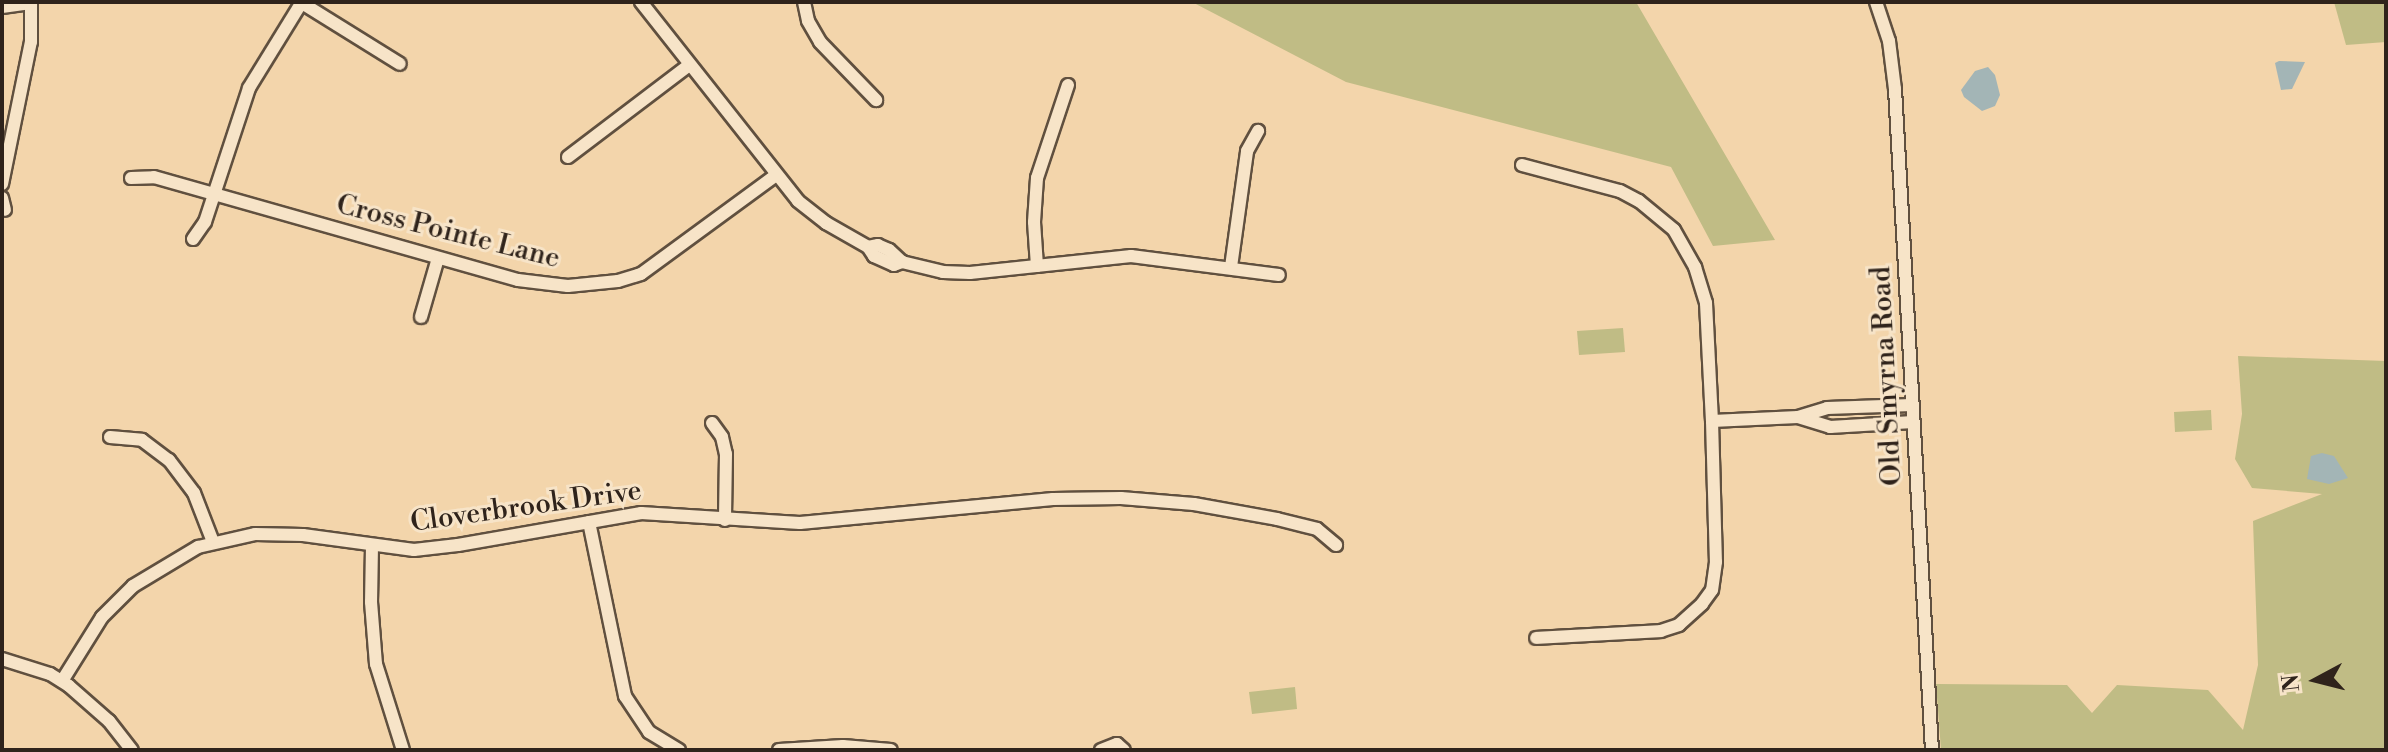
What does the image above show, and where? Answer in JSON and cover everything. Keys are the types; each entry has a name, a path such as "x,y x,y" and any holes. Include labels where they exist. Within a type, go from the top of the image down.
{"street":[{"path":"2,7 31,2 31,42 2,184"},
{"path":"193,239 204,224 249,88 302,2 400,64"},
{"path":"641,2 775,176 818,218 868,247 884,262 902,262 953,273 1131,256 1279,275"},
{"path":"804,2 806,17 820,42 876,100"},
{"name":"Old Smyrna Road","path":"1876,2 1889,41 1895,89 1932,750"},
{"path":"568,157 689,65"},
{"path":"1037,266 1034,224 1037,178 1068,85"},
{"path":"1231,267 1247,151 1258,131"},
{"path":"1522,165 1620,191 1648,208 1674,230 1695,267 1706,303 1712,421 1716,562 1712,590 1702,604 1679,625 1661,631 1536,638"},
{"name":"Cross Pointe Lane","path":"131,178 150,176 438,258 543,284 572,286 630,278 671,255 775,176"},
{"path":"421,317 438,258"},
{"path":"1712,421 1798,417 1827,408 1912,405"},
{"path":"1798,417 1830,427 1913,422"},
{"path":"712,423 722,437 726,454 725,520"},
{"path":"110,437 142,440 169,460 194,493 213,542"},
{"name":"Cloverbrook Drive","path":"62,681 102,617 119,598 167,562 213,542 277,533 372,546 440,548 649,513 809,523 1053,499 1144,499 1222,508 1286,521 1317,529 1336,545"},
{"path":"589,522 625,696 649,732 679,750"},
{"path":"372,546 374,649 381,687 403,750"},
{"path":"2,659 62,681 103,714 132,750"},
{"path":"1101,750 1117,744 1124,750"},
{"path":"779,750 825,746 891,750"}],"shaded area":[{"path":"1192,2 1636,2 1775,240 1713,246 1671,167 1346,82"},
{"path":"2334,2 2386,2 2386,42 2346,45"},
{"path":"2305,62 2292,89 2281,90 2275,63"},
{"path":"1988,67 1995,75 2000,95 1995,106 1982,111 1964,97 1961,90 1975,71"},
{"path":"1623,328 1625,352 1579,355 1577,331"},
{"path":"2238,356 2386,361 2386,750 1941,750 1936,684 2067,685 2092,713 2117,685 2208,690 2243,730 2258,665 2253,521 2322,494 2252,488 2235,459 2242,414"},
{"path":"2211,410 2212,430 2175,432 2174,412"},
{"path":"2322,453 2334,456 2348,478 2329,484 2307,479 2311,456"},
{"path":"1295,687 1297,709 1252,714 1249,692"}]}
